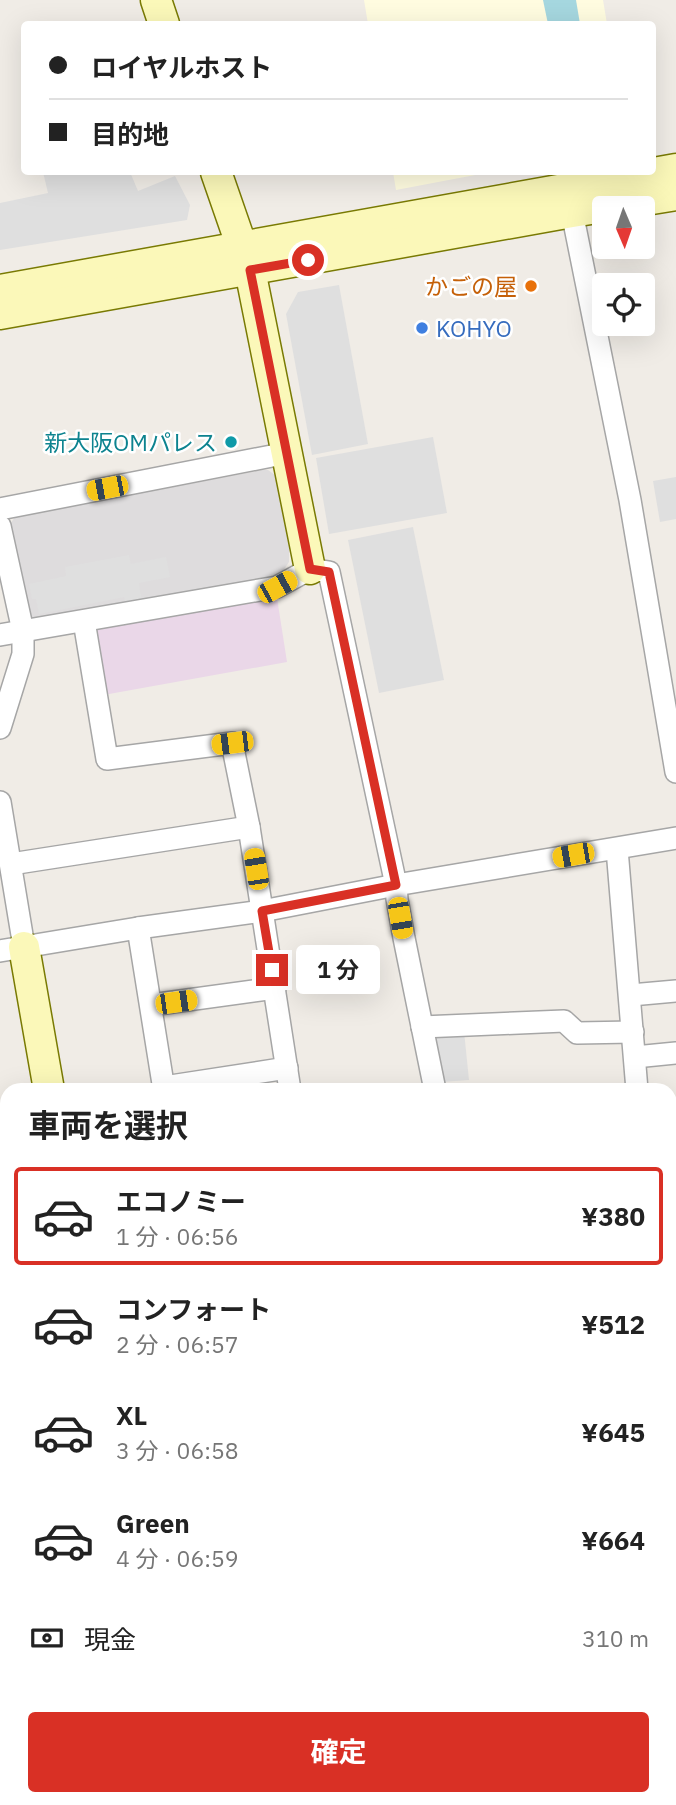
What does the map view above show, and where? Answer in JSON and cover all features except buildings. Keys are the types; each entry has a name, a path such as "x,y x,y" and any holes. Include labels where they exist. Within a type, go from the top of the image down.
{"street":[{"path":"156,0 163,21"},
{"path":"656,173 676,169"},
{"path":"217,175 246,259 310,569"},
{"path":"0,314 246,259 647,175"},
{"path":"0,290 246,259 676,195"},
{"path":"572,212 630,500 676,772"},
{"path":"0,509 287,453"},
{"path":"0,526 23,631 23,654 0,728"},
{"path":"0,635 277,587 310,569 329,572 396,885 434,1083"},
{"path":"84,621 107,759 232,743 249,827 289,1083"},
{"path":"0,802 11,864 12,949 47,1083"},
{"path":"11,864 249,827"},
{"path":"12,949 262,911 396,885 676,838"},
{"path":"617,849 637,1083"},
{"path":"138,928 163,1083"},
{"path":"151,1005 275,988"},
{"path":"631,995 676,991"},
{"path":"422,1027 564,1021 577,1033 633,1032"},
{"path":"635,1057 676,1053"},
{"path":"195,1083 287,1068"}],"shaded area":[{"path":"364,0 603,0 606,21 368,21"},
{"path":"44,175 131,175 138,191 175,176 190,205 187,220 0,250 0,203 48,193"},
{"path":"394,175 475,175 396,190"},
{"path":"339,285 368,444 312,455 286,314 298,292"},
{"path":"433,437 447,513 329,534 316,458"},
{"path":"268,470 275,475 289,547 289,562 281,574 37,623 28,617 8,527 15,517"},
{"path":"676,477 676,519 660,522 653,481"},
{"path":"413,527 444,680 379,693 348,540"},
{"path":"129,555 131,564 166,557 170,577 139,583 142,603 126,606 124,597 39,614 29,584 66,576 65,567"},
{"path":"277,598 287,662 98,696 88,629"},
{"path":"464,1031 469,1080 441,1082 430,1032"}],"water":[{"path":"543,0 576,0 580,21 547,21"}],"place":[{"name":"かごの屋","path":"531,286"},
{"name":"KOHYO","path":"422,328"},
{"name":"新大阪OMパレス","path":"231,442"}],"route":[{"path":"272,970 262,911 396,885 329,572 310,569 250,270 308,260"}]}
